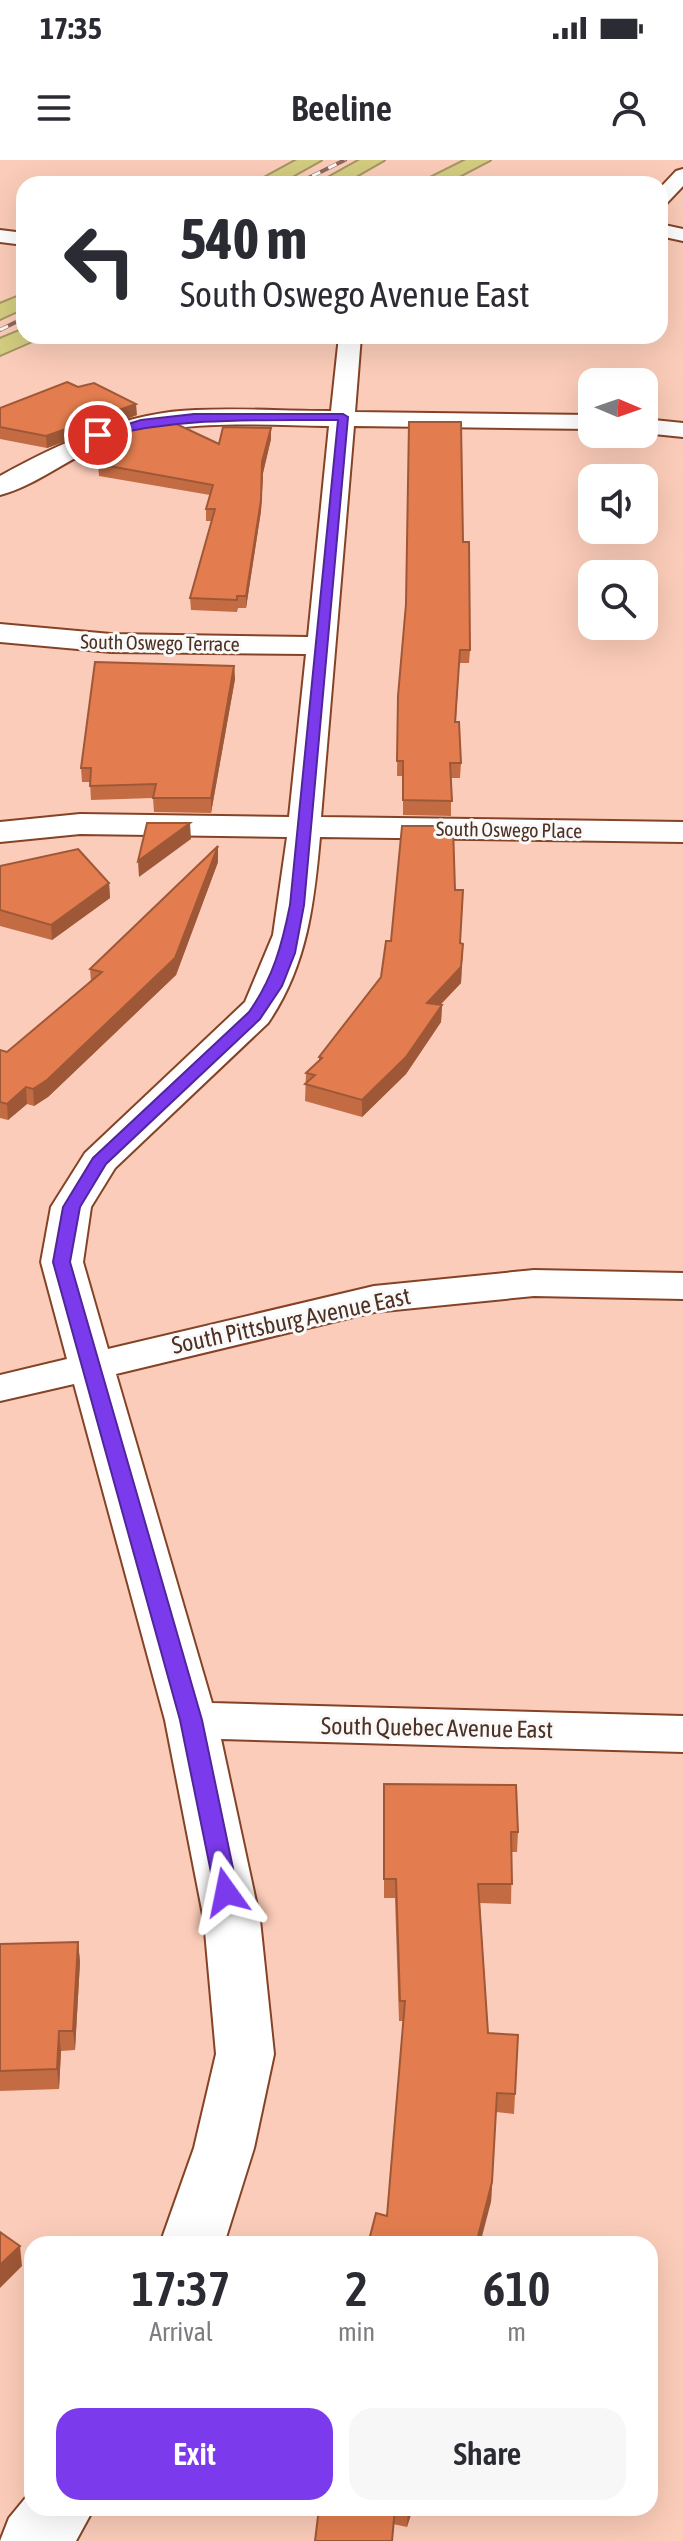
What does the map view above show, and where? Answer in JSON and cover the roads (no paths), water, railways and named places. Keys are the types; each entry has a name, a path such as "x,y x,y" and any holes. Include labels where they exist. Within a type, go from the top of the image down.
{"highway":[{"path":"279,176 312,160"},
{"path":"343,176 375,160"},
{"path":"446,176 481,160"}],"street":[{"path":"668,191 683,175"},
{"path":"195,2236 224,2148 245,2054 232,1920 191,1720 62,1262 71,1207 99,1161 219,1052 255,1015 274,986 287,953 297,905 349,344"},
{"path":"0,487 73,445 119,428 194,417 578,422"},
{"path":"658,427 683,430"},
{"name":"South Oswego Terrace","path":"0,633 111,643 321,646"},
{"name":"South Oswego Place","path":"0,832 80,824 683,832"},
{"name":"South Pittsburg Avenue East","path":"0,1388 374,1299 534,1283 683,1286"},
{"name":"South Quebec Avenue East","path":"191,1720 683,1734"},
{"path":"34,2541 54,2516"}],"railway":[{"path":"312,176 345,160"},
{"path":"0,330 16,322"}]}
